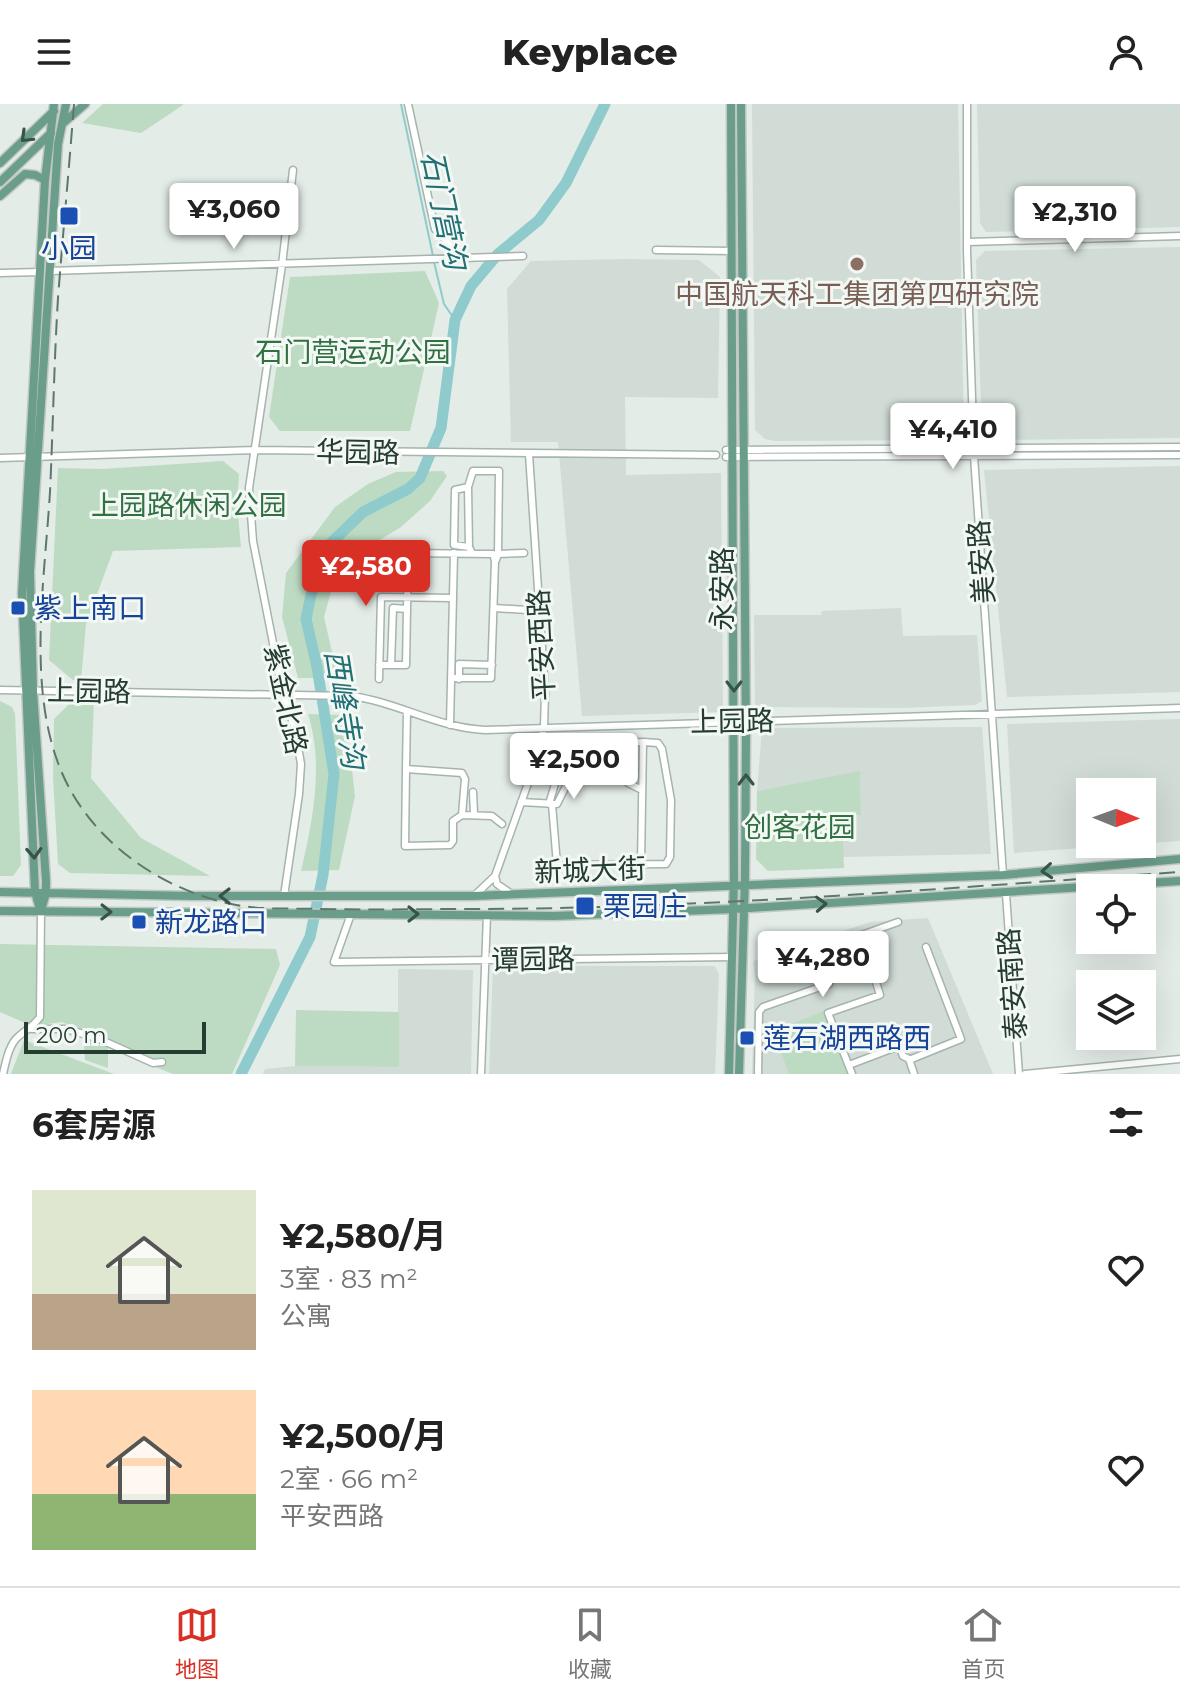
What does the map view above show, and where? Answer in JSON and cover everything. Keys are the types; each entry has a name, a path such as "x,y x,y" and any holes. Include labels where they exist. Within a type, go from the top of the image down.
{"main road":[{"path":"0,163 53,108 64,104 45,271 22,593 46,893 41,911"},
{"path":"0,182 85,104"},
{"name":"永安路","path":"731,104 734,721 739,886"},
{"name":"永安路","path":"739,1074 738,909 745,721 734,454 741,104"},
{"path":"45,271 45,180 53,108"},
{"path":"0,196 25,174 45,180"},
{"path":"30,691 35,892 41,911"},
{"name":"新城大街","path":"0,893 303,897 513,895 1003,875 1180,859"},
{"name":"新城大街","path":"0,909 554,916 738,909 1180,881"},
{"path":"0,893 3,898 0,909"},
{"path":"75,912 72,901 78,893"},
{"name":"永安路","path":"729,1074 738,909"}],"street":[{"path":"408,104 435,229 462,258"},
{"name":"美安路","path":"967,104 974,453 1003,875"},
{"name":"紫金北路","path":"284,896 301,764 295,729 283,694 252,534 249,488 293,170"},
{"path":"968,242 1180,236"},
{"path":"656,250 732,251"},
{"path":"0,273 523,256"},
{"path":"974,453 1180,447"},
{"name":"华园路","path":"0,458 255,450 716,455"},
{"name":"平安西路","path":"495,876 538,755 544,727 544,668 529,454"},
{"path":"734,454 1180,455"},
{"path":"455,678 491,678 499,471 473,471 468,487 470,550"},
{"path":"468,487 455,490 454,545 497,557 524,553"},
{"path":"379,665 406,665 408,553 470,550"},
{"path":"450,725 455,678 454,553"},
{"path":"379,679 381,597 453,598"},
{"path":"391,665 393,608 407,609"},
{"path":"494,608 527,610"},
{"path":"455,678 459,664 492,665"},
{"name":"上园路","path":"0,690 347,696 368,699 450,725 485,730 1180,708"},
{"path":"405,846 407,711"},
{"path":"641,863 643,742"},
{"path":"643,742 658,743 662,749 671,800 670,857 666,864 557,865 550,804 566,747 643,742"},
{"path":"406,769 409,772 462,773 465,779 462,815"},
{"path":"521,802 557,804 574,770 626,770 628,783 642,790"},
{"path":"473,792 474,814"},
{"path":"398,852 405,846 450,845 453,841 453,821 462,815 492,816 502,824"},
{"path":"473,896 495,876 497,884 513,895"},
{"name":"泰安南路","path":"1006,894 1019,1074"},
{"path":"32,1029 40,1017 41,911"},
{"name":"谭园路","path":"351,914 334,962 733,957"},
{"path":"481,1074 487,915"},
{"path":"758,1074 759,1012 763,1007 829,984 817,951 898,922"},
{"path":"852,1074 828,1013 880,995 861,935"},
{"path":"909,1060 961,1039 926,947"},
{"path":"3,1074 10,1048 18,1036 32,1029 66,1029 97,1038 153,1063 162,1062"},
{"path":"849,1065 899,1046 914,1074"},
{"path":"1025,1074 1180,1059"}],"shaded area":[{"name":"中国航天科工集团第四研究院","path":"752,104 958,104 964,435 953,440 775,441 765,439 755,430"},
{"path":"977,104 1180,104 1180,227 986,232 980,223"},
{"path":"1180,247 1180,438 991,440 982,434 976,260 985,251"},
{"path":"699,260 720,277 718,398 625,397 626,475 721,473 723,712 582,716 558,442 511,442 507,289 531,261"},
{"path":"1180,466 1180,692 1007,697 984,470"},
{"path":"901,608 903,636 977,635 982,701 975,705 902,708 758,707 755,704 754,615 821,615 822,611"},
{"path":"1180,719 1180,841 1156,843 1156,778 1076,778 1076,848 1014,853 1007,724"},
{"path":"982,727 991,854 843,857 842,816 861,815 860,772 757,791 762,728"},
{"path":"928,918 993,1074 752,1074 753,961 870,922"},
{"path":"493,966 715,966 719,975 715,1074 489,1074"},
{"path":"398,969 473,970 471,1074 263,1074 265,1069 295,1066 398,1067"}],"green space":[{"path":"103,104 183,105 141,133 82,123"},
{"name":"石门营运动公园","path":"425,271 439,303 410,431 280,431 269,417 290,277"},
{"name":"上园路休闲公园","path":"223,461 239,474 237,504 241,547 113,551 86,624 81,680 73,680 49,660 58,468 102,469"},
{"path":"443,471 447,476 430,501 401,527 373,544 346,567 332,588 324,617 338,678 298,678 282,617 286,573 335,507 368,484 396,472"},
{"path":"0,701 12,707 15,714 21,865 13,876 0,876"},
{"path":"72,701 94,701 91,778 141,838 210,876 70,873 58,864 53,777 54,719"},
{"path":"308,714 340,715 351,762 355,796 339,870 301,871 313,812 316,772"},
{"name":"创客花园","path":"860,771 861,815 842,817 844,868 768,871 756,859 757,791"},
{"path":"0,944 276,949 280,965 232,1074 173,1074 108,1048 108,1068 85,1060 83,1031 62,1022 32,1026 0,1012"},
{"path":"296,1010 399,1012 399,1067 295,1066"},
{"path":"824,1011 849,1074 789,1074 773,1031"},
{"path":"24,1040 114,1074 11,1074"}],"waterway":[{"name":"石门营沟","path":"401,104 433,256"},
{"name":"西峰寺沟","path":"241,1074 310,937 323,875 334,774 306,619 315,576 331,543 363,512 408,489 420,478 441,428 455,320 471,286 498,254 539,220 566,183 605,104"},
{"name":"石门营沟","path":"434,262 444,304 455,320"}],"railway":[{"path":"74,104 58,298 50,492 42,592 43,696 57,760 85,813 104,835 152,873 207,898 257,908 467,909 645,905 824,896 1180,872"}],"place":[{"name":"小园","path":"69,216"},
{"name":"中国航天科工集团第四研究院","path":"857,264"},
{"name":"紫上南口","path":"18,608"},
{"name":"栗园庄","path":"585,906"},
{"name":"新龙路口","path":"139,922"},
{"name":"莲石湖西路西","path":"747,1038"}]}
